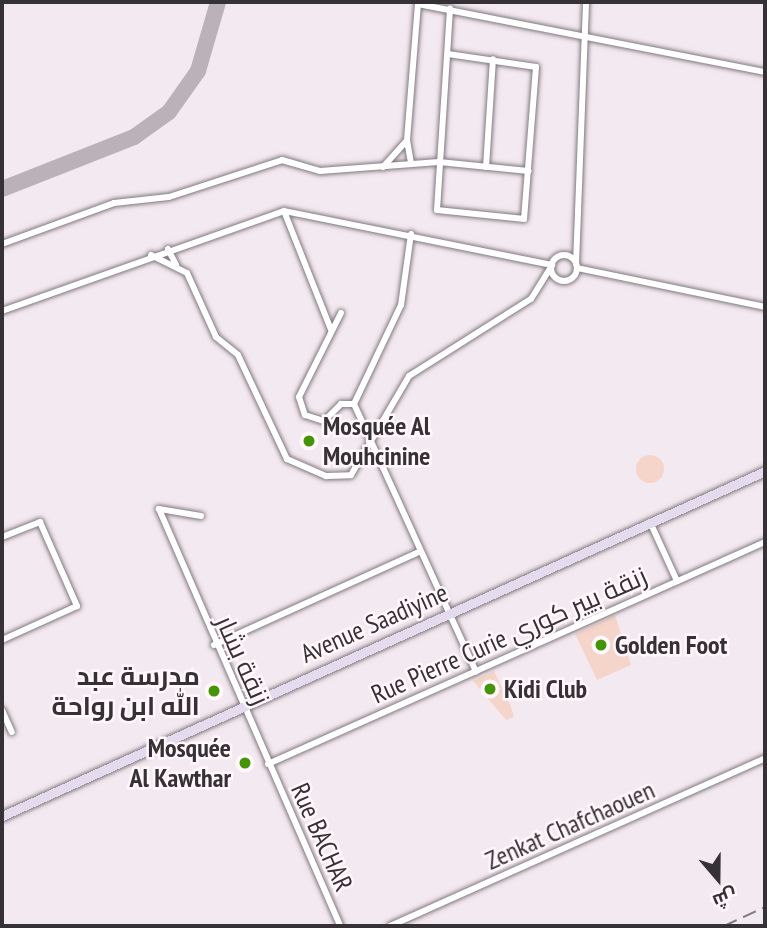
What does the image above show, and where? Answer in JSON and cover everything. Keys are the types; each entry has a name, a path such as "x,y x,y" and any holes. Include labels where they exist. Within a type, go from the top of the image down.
{"main road":[{"name":"Avenue Saadiyine","path":"2,816 765,471"}],"street":[{"path":"576,269 573,241 586,2"},
{"path":"411,163 407,139 418,3 765,72"},
{"path":"448,54 537,66 524,219 476,217 436,210 450,8"},
{"path":"486,167 494,59"},
{"path":"383,167 407,139"},
{"path":"2,244 114,203 169,197 271,162 320,171 439,162 529,171"},
{"path":"284,211 331,330"},
{"path":"2,311 168,248 284,211 411,234 552,265"},
{"path":"411,234 401,305 354,404 475,672"},
{"path":"168,248 176,265 192,281 218,340 238,355 288,459 317,476 351,475 401,384 527,302 540,278 573,241"},
{"path":"151,255 176,265"},
{"path":"557,257 576,269 765,307"},
{"path":"552,265 552,274"},
{"path":"552,274 563,281 576,269"},
{"path":"540,278 552,274"},
{"path":"341,313 299,397 305,415 324,421 341,404 354,404"},
{"name":"زنقة بشار","path":"201,516 159,509 214,645 268,764"},
{"path":"2,537 40,522 77,606 2,640"},
{"path":"650,522 677,580"},
{"name":"Rue Pierre Curie زنقة بيير كوري","path":"268,764 765,542"},
{"path":"214,645 419,552"},
{"path":"2,710 12,732"},
{"name":"Zenkat Chafchaouen","path":"390,926 765,758"},
{"name":"Rue BACHAR","path":"268,764 340,926"}],"shaded area":[{"path":"650,455 660,459 664,469 660,479 650,483 640,479 636,469 640,459"},
{"name":"Golden Foot","path":"615,615 631,665 597,680 575,634"},
{"name":"Kidi Club","path":"494,671 514,717 506,720 473,681"}],"taxiway":[{"path":"2,189 134,137 169,112 198,71 218,2"}],"railway":[{"path":"724,926 765,907"}],"place":[{"name":"Mosquée Al Mouhcinine","path":"309,441"},
{"name":"Golden Foot","path":"601,645"},
{"name":"Kidi Club","path":"490,689"},
{"name":"مدرسة عبد الله ابن رواحة","path":"214,691"},
{"name":"Mosquée Al Kawthar","path":"245,763"}]}
